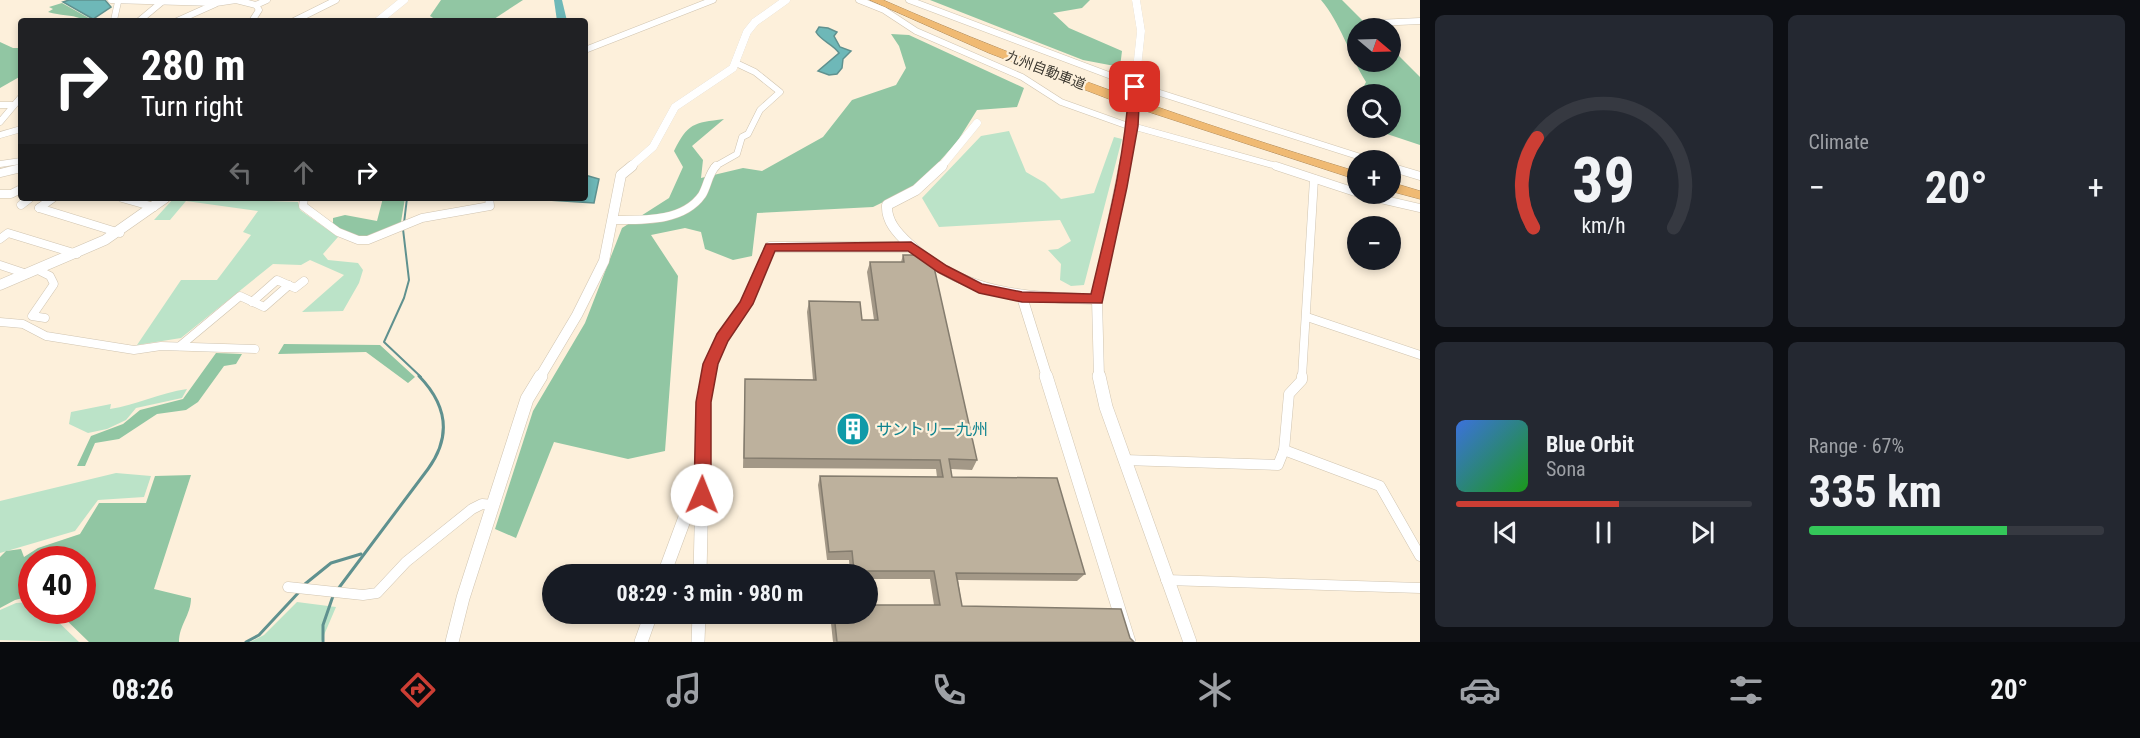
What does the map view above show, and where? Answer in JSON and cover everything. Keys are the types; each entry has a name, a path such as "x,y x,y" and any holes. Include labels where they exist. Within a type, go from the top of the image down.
{"highway":[{"name":"九州自動車道","path":"875,0 996,51 1155,111 1347,172"},
{"name":"九州自動車道","path":"889,0 1000,47 1108,88 1234,132 1347,167"},
{"path":"1401,183 1420,188"},
{"path":"1401,189 1420,195"}],"street":[{"path":"111,0 216,3 236,0 256,5 260,10 254,18"},
{"path":"256,5 267,0"},
{"path":"300,18 336,0"},
{"path":"382,18 404,0"},
{"path":"588,49 713,0"},
{"path":"452,642 463,597 527,399 577,315 604,261 621,176 653,147 675,107 728,72 736,63 751,27 786,0"},
{"path":"859,0 884,10 916,31 1022,77 1061,102 1132,127 1179,141 1250,157 1347,190"},
{"path":"909,0 1003,38 1135,86 1347,154"},
{"path":"1136,0 1139,8 1140,31 1132,127 1122,187 1097,299 1098,371 1106,407 1190,642"},
{"path":"143,18 163,1"},
{"path":"114,18 118,2"},
{"path":"184,18 216,3"},
{"path":"1401,22 1420,21"},
{"path":"614,220 661,218 696,203 709,170 724,159 737,154 742,137 748,134 754,119 780,92 755,72 736,63"},
{"path":"0,122 18,100"},
{"path":"0,105 14,105"},
{"path":"977,123 948,160 919,190 887,205 886,214 911,247 942,269 979,288 1022,297 1097,299"},
{"path":"0,135 18,130"},
{"path":"0,164 18,161"},
{"path":"0,173 18,169"},
{"path":"1401,170 1420,176"},
{"path":"1124,460 1278,465 1284,450 1289,394 1302,380 1314,179"},
{"path":"0,194 11,194 18,190"},
{"path":"21,205 26,201"},
{"path":"49,201 39,208 120,233"},
{"path":"133,201 154,207"},
{"path":"0,285 78,254 120,233 161,201"},
{"path":"304,201 303,206 335,232 362,241 378,238 419,219 490,206 489,201"},
{"path":"1401,203 1420,208"},
{"path":"0,239 8,233 78,254"},
{"path":"700,564 704,402 710,364 722,338 746,304 770,247 911,247"},
{"path":"0,265 27,274"},
{"path":"38,270 50,276 54,284 32,316 45,318"},
{"path":"180,346 240,296 264,307 289,285 296,288 304,280"},
{"path":"1022,297 1129,642"},
{"path":"1307,317 1420,355"},
{"path":"0,322 23,324 46,336 134,350 180,346 255,349"},
{"path":"1284,450 1380,486 1420,556"},
{"path":"288,588 363,595 377,593 406,562 472,509 482,504 493,505"},
{"path":"668,564 687,512 702,511"},
{"path":"1166,580 1420,588"},
{"path":"641,642 647,624"},
{"path":"698,642 699,624"}],"green space":[{"path":"441,0 523,0 496,18 433,18 430,16"},
{"path":"930,0 1090,0 1082,8 1053,13 1069,28 1122,51 1120,67 1083,60"},
{"path":"1321,0 1342,0 1360,18 1347,18 1347,45 1334,18"},
{"path":"62,3 89,18 48,12 53,9 49,7"},
{"path":"891,34 909,35 1024,88 1017,107 977,110 957,142 918,185 873,207 757,213 752,256 733,260 705,249 701,232 685,228 651,235 678,276 665,451 628,459 554,442 516,538 495,529 533,411 585,323 622,228 669,198 683,167 674,151 683,135 698,124 724,119 692,146 703,160 701,178 743,168 762,171 823,137 852,100 896,85 906,68 899,46"},
{"path":"0,42 18,48 18,78 0,88"},
{"path":"1401,58 1420,77 1420,145 1399,138 1401,138 1401,84 1365,84 1360,72 1401,72"},
{"path":"1009,131 1026,172 1045,183 1061,199 1094,193 1114,137 1122,139 1084,285 1071,286 1060,280 1061,264 1048,250 1058,249 1071,241 1060,220 939,227 922,198 981,136"},
{"path":"171,201 186,201 170,220 154,220"},
{"path":"186,201 298,202 300,210 338,237 323,254 328,260 358,263 363,270 359,283 343,311 302,312 344,275 310,260 301,265 273,264 181,338 137,345 181,280 217,280 251,235 243,232 258,211"},
{"path":"382,201 404,201 401,222 375,237 361,237 333,226 333,218 345,215 377,221"},
{"path":"284,344 380,345 415,377 408,383 366,352 278,354"},
{"path":"216,353 242,354 236,364 224,366 198,402 186,410 157,414 119,439 95,443 85,466 77,466 91,436 123,424 140,410 183,399"},
{"path":"187,389 182,398 136,408 126,420 107,429 88,433 69,424 71,412 111,404 110,409"},
{"path":"116,473 151,476 144,497 98,500 75,531 0,553 0,501"},
{"path":"191,475 154,589 191,598 179,642 89,642 70,624 96,624 96,546 44,546 80,534 99,503 146,503 155,476"},
{"path":"18,549 18,599 0,608 0,557 6,551"},
{"path":"297,602 336,607 321,642 250,642 264,635"},
{"path":"18,603 18,624 60,624 79,642 0,640 0,610"}],"water":[{"path":"105,0 111,7 91,18 63,2"},
{"path":"819,27 837,32 834,36 840,47 851,51 843,59 842,68 837,74 829,75 818,71 839,53 818,35 816,32"},
{"path":"588,176 599,179 594,203 563,201 588,201"}],"building":[{"name":"サントリー九州","path":"903,255 928,255 932,258 977,460 949,459 952,477 1057,478 1085,574 956,573 962,606 1121,609 1130,638 1134,642 837,642 835,624 878,624 878,605 940,605 934,571 878,571 878,564 853,564 852,551 829,552 820,476 943,477 940,460 744,458 745,379 816,380 809,301 860,302 862,320 878,320 870,262 904,262"}],"waterway":[{"path":"558,0 562,18"},
{"path":"404,223 407,201"},
{"path":"403,229 409,280 404,298 384,342 421,377"},
{"path":"338,589 428,469 441,445 443,421 440,409 436,398 419,376"},
{"path":"305,584 331,563 361,554"},
{"path":"246,642 259,635 300,591"},
{"path":"323,642 323,625 333,596"}],"place":[{"name":"サントリー九州","path":"853,429"}],"route":[{"path":"702,495 704,402 710,364 722,338 746,304 770,247 911,247 942,269 979,288 1022,297 1097,299 1122,187 1132,126 1135,87"}]}
